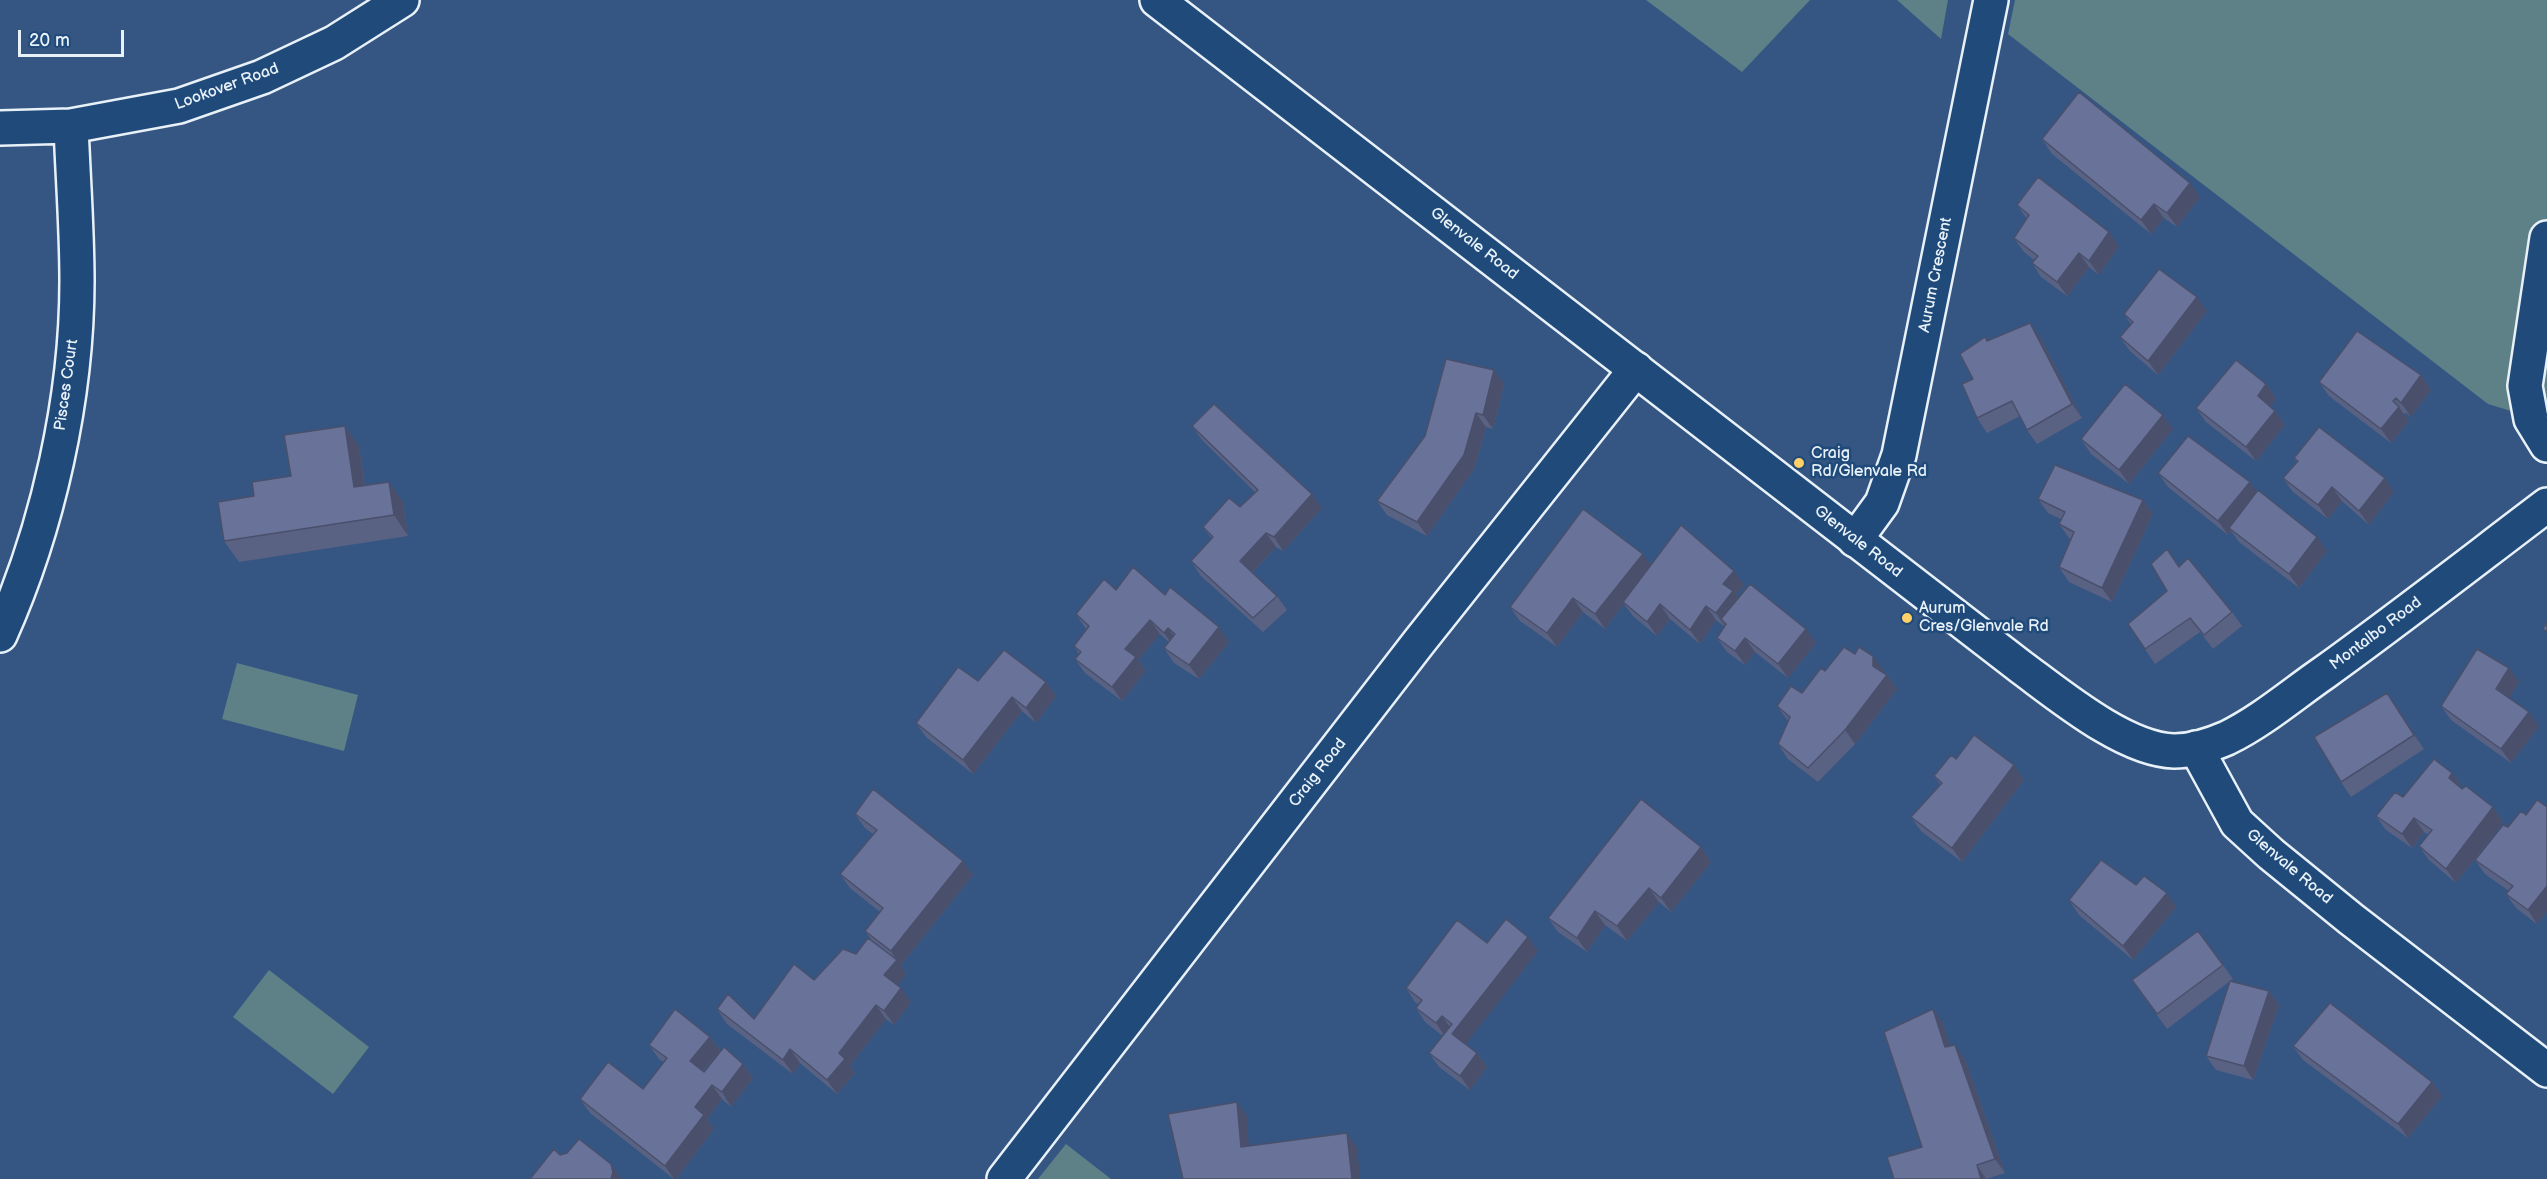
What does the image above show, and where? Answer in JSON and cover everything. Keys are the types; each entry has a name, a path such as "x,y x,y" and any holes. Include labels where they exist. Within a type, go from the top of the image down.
{"street":[{"name":"Lookover Road","path":"0,128 71,126 179,106 262,77 334,43 402,0"},
{"name":"Glenvale Road","path":"1157,0 2073,706 2113,730 2150,747 2174,751 2196,748 2237,823 2271,854 2351,919 2547,1070"},
{"name":"Aurum Crescent","path":"1855,540 1882,503 1899,455 1991,0"},
{"name":"Pisces Court","path":"0,635 28,565 45,507 63,423 74,349 77,281 71,126"},
{"path":"2547,238 2525,386 2531,419 2547,445"},
{"name":"Craig Road","path":"1004,1179 1419,642 1636,369"},
{"name":"Montalbo Road","path":"2196,748 2226,738 2262,716 2342,660 2547,505"}],"green space":[{"path":"1646,0 1810,0 1742,72"},
{"path":"1897,0 1948,0 1941,39"},
{"path":"2015,0 2547,0 2547,422 2488,404 2008,34"},
{"path":"237,663 358,695 344,751 222,719"},
{"path":"269,970 369,1047 333,1094 233,1017"},
{"path":"1066,1144 1111,1179 1038,1179"}],"building":[{"path":"2079,92 2190,183 2167,213 2154,204 2141,220 2042,139"},
{"path":"2038,177 2109,232 2089,261 2079,253 2057,282 2032,263 2038,256 2014,238 2029,215 2017,205"},
{"path":"2159,269 2197,297 2148,361 2120,337 2133,322 2124,314"},
{"path":"2030,323 2072,404 2027,430 2012,401 1977,418 1962,384 1973,379 1960,354 1985,337 1987,341"},
{"path":"2357,331 2421,375 2401,403 2396,398 2393,401 2399,407 2381,429 2319,382"},
{"path":"1446,359 1494,370 1483,415 1476,413 1464,455 1417,522 1377,501 1425,436"},
{"path":"2236,360 2266,384 2258,396 2275,411 2246,447 2196,408"},
{"path":"2125,384 2163,415 2119,470 2081,439"},
{"path":"1214,404 1312,494 1274,537 1266,533 1240,561 1277,596 1253,618 1191,561 1213,537 1203,527 1229,498 1240,507 1258,490 1192,426"},
{"path":"345,426 354,487 389,482 394,515 224,541 218,502 254,496 252,482 291,476 284,435"},
{"path":"2319,427 2385,478 2359,511 2332,487 2318,505 2283,478 2298,461 2294,458"},
{"path":"2188,436 2250,482 2218,521 2158,473"},
{"path":"2055,465 2143,500 2102,588 2059,567 2074,532 2059,524 2065,512 2038,499"},
{"path":"2258,490 2317,537 2289,574 2229,528"},
{"path":"1583,509 1643,554 1595,614 1573,598 1547,633 1510,607"},
{"path":"1681,525 1734,571 1723,584 1733,591 1716,613 1706,606 1690,630 1660,604 1647,622 1623,602"},
{"path":"2167,549 2179,567 2188,558 2232,612 2204,635 2190,618 2145,649 2128,624 2167,591 2151,564"},
{"path":"1133,567 1165,595 1170,587 1219,627 1189,665 1164,648 1175,634 1168,628 1164,633 1150,620 1125,649 1136,657 1112,687 1075,659 1081,652 1074,646 1089,626 1076,614 1104,579 1116,590"},
{"path":"1750,584 1806,629 1778,664 1745,638 1735,651 1717,638 1726,624 1721,619"},
{"path":"1844,647 1855,654 1859,647 1873,656 1873,666 1887,675 1845,730 1808,768 1778,744 1790,717 1777,706 1791,686 1802,693 1821,668 1825,671"},
{"path":"2477,649 2509,668 2496,689 2529,712 2501,749 2441,706"},
{"path":"1004,650 1046,682 1026,708 1012,697 963,760 916,723 958,667 978,681"},
{"path":"2387,693 2414,735 2341,782 2314,737"},
{"path":"1974,735 2014,765 1952,848 1911,817 1942,783 1934,776 1951,755 1956,759"},
{"path":"2434,759 2452,773 2449,778 2462,789 2466,786 2493,807 2446,869 2419,846 2432,830 2414,818 2402,834 2376,816 2395,792 2403,797"},
{"path":"873,789 963,861 891,951 865,931 883,908 840,874 877,830 855,814"},
{"path":"1641,799 1701,847 1661,898 1649,888 1617,926 1595,911 1577,938 1548,918"},
{"path":"2537,800 2547,807 2547,886 2528,910 2506,894 2513,886 2475,860 2503,825 2508,827 2521,811 2526,815"},
{"path":"2101,860 2136,885 2144,876 2167,893 2123,946 2069,900"},
{"path":"1506,919 1528,937 1452,1034 1477,1053 1460,1076 1429,1053 1452,1024 1442,1016 1436,1023 1416,1008 1422,1000 1406,988 1457,920 1487,943"},
{"path":"2198,931 2223,965 2157,1014 2132,980"},
{"path":"868,938 897,960 884,975 901,988 884,1011 876,1005 839,1053 845,1059 827,1080 790,1049 783,1060 717,1009 728,994 754,1019 794,964 814,980 843,949 856,954"},
{"path":"2230,981 2269,991 2244,1066 2206,1056"},
{"path":"2330,1003 2432,1082 2398,1124 2293,1046"},
{"path":"675,1009 710,1037 690,1061 704,1072 724,1047 743,1064 722,1092 712,1085 695,1107 704,1115 665,1166 580,1099 608,1062 643,1089 667,1058 649,1045"},
{"path":"1933,1009 1945,1047 1955,1045 1995,1159 1977,1165 1981,1179 1894,1179 1887,1157 1922,1147 1884,1032"},
{"path":"1237,1102 1241,1147 1347,1133 1352,1179 1183,1179 1168,1114"},
{"path":"579,1139 611,1164 613,1172 611,1179 530,1179 554,1149 560,1155 567,1153"}],"place":[{"name":"Craig Rd/Glenvale Rd","path":"1799,463"},
{"name":"Aurum Cres/Glenvale Rd","path":"1907,618"}]}
